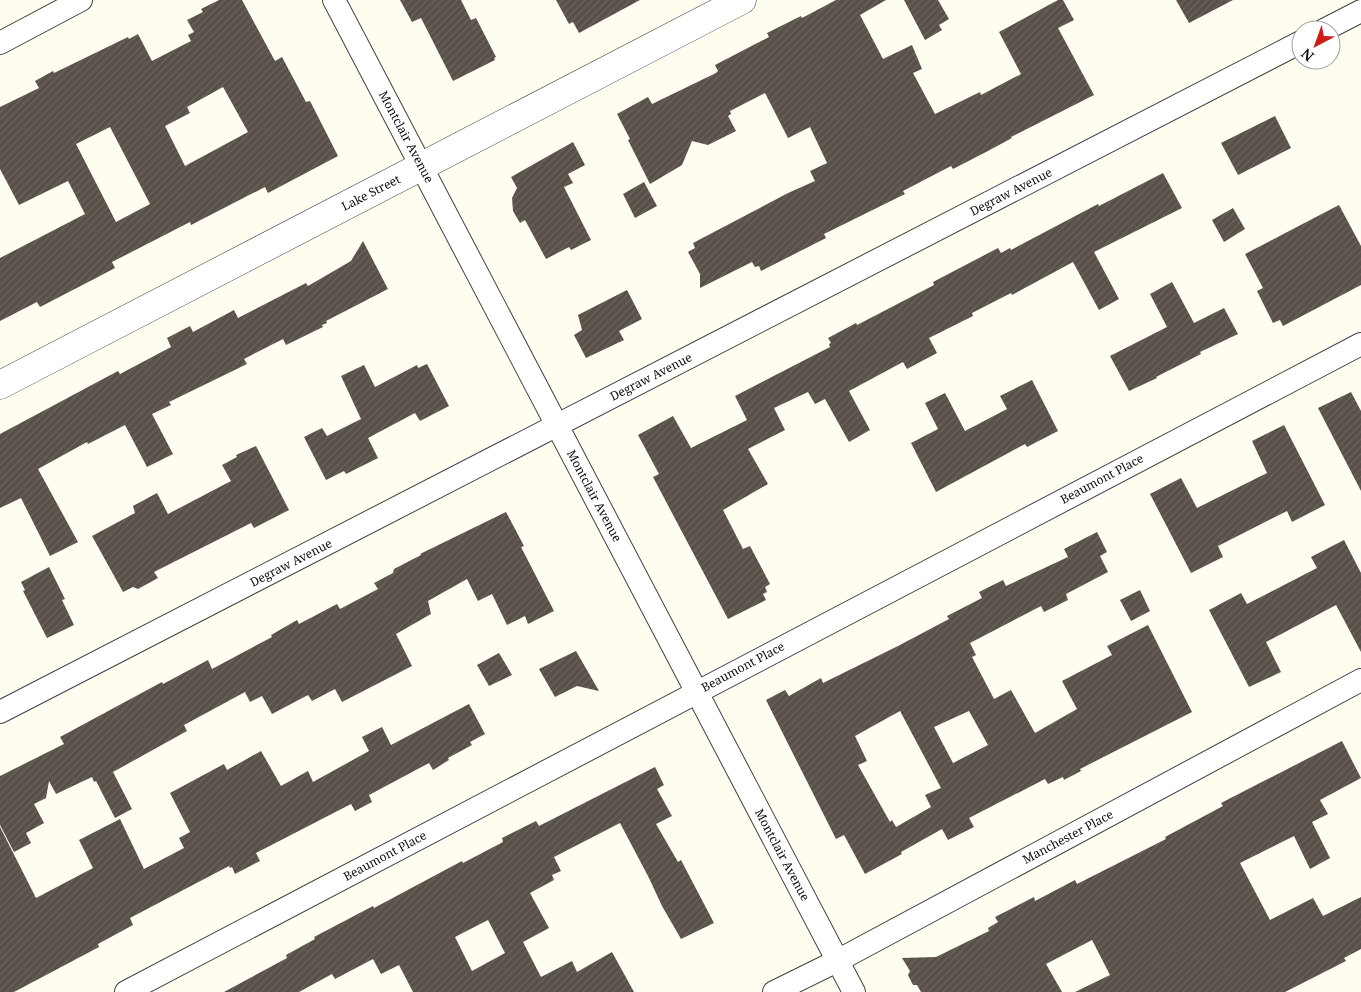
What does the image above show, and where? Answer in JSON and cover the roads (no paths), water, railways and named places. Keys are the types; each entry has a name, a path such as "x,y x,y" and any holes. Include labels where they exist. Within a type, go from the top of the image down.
{"street":[{"path":"0,43 81,0"},
{"name":"Montclair Avenue","path":"334,0 854,992"},
{"name":"Lake Street","path":"0,385 742,0"},
{"path":"1341,21 1355,14"},
{"name":"Degraw Avenue","path":"0,712 1291,47"},
{"name":"Beaumont Place","path":"126,992 1361,344"},
{"name":"Manchester Place","path":"774,992 838,961 1361,680"}]}
